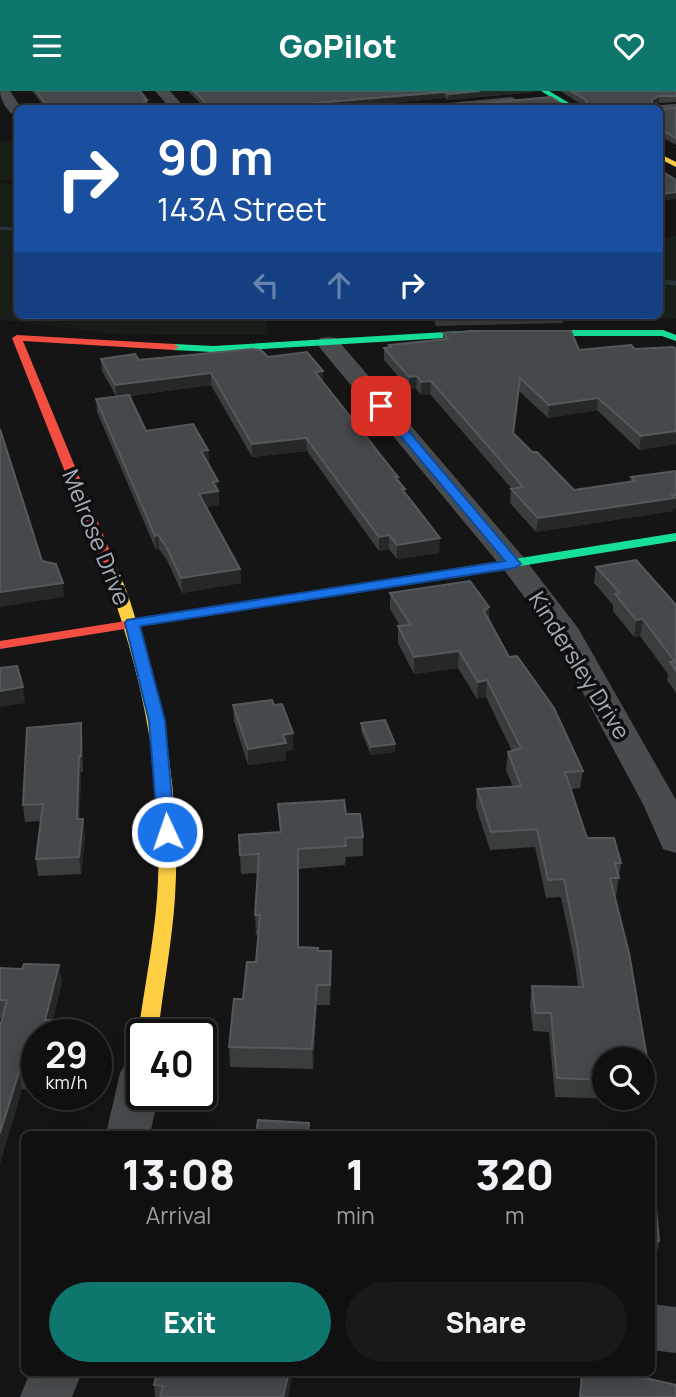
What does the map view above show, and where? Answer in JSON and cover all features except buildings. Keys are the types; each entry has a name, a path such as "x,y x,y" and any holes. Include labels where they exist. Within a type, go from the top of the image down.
{"street":[{"path":"3,91 14,107"},
{"path":"162,91 175,105"},
{"path":"454,105 550,94 569,105"},
{"path":"328,343 478,333 670,336"},
{"name":"Melrose Drive","path":"150,1019 167,881 166,808 157,721 132,623 17,338 213,349 328,343"},
{"name":"Kindersley Drive","path":"328,343 514,564 563,628 600,690 661,804 676,841"},
{"path":"0,645 676,537"},
{"path":"129,1131 134,1110"},
{"path":"655,1327 676,1330"},
{"path":"46,1397 54,1376"}],"shaded area":[{"path":"0,142 14,142 14,182 0,180"},
{"path":"0,182 14,184 14,319 266,319 269,335 118,334 0,320"},
{"path":"676,236 676,319 663,318 663,238"}],"waterway":[{"path":"0,228 14,229"},
{"path":"663,282 676,283"}],"traffic: fast":[{"path":"544,91 569,105"},
{"path":"174,347 213,349 478,333 663,333 676,338"},
{"path":"320,594 676,537"}],"traffic: slow":[{"path":"663,158 676,165"},
{"path":"112,573 138,647 148,685 166,801 166,899 150,1019"}],"traffic: jam":[{"path":"112,573 17,338 174,347"},
{"path":"0,645 320,594"}],"route":[{"path":"167,832 157,721 132,623 514,564 381,406"}]}
